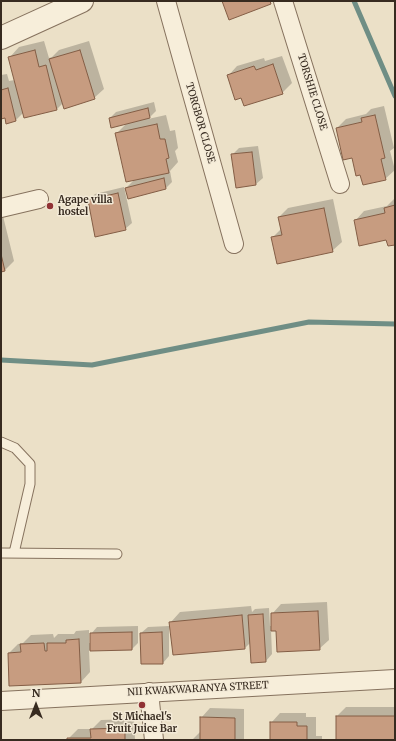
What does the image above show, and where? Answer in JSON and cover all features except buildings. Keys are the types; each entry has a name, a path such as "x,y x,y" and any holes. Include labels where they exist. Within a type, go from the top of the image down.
{"street":[{"path":"1,38 82,1"},
{"name":"TORGBOR CLOSE","path":"166,1 234,244"},
{"name":"TORSHIE CLOSE","path":"283,1 340,184"},
{"path":"1,208 40,199"},
{"name":"NII KWAKWARANYA STREET","path":"1,701 395,679"},
{"path":"149,692 154,740"}],"lane":[{"path":"1,442 15,448 30,464 30,484 14,553"},
{"path":"1,553 117,554"}],"waterway":[{"path":"354,1 395,96"},
{"path":"1,360 92,365 309,322 395,324"}],"place":[{"name":"Agape villa hostel","path":"50,206"},
{"name":"St Michael's Fruit Juice Bar","path":"142,705"}]}
